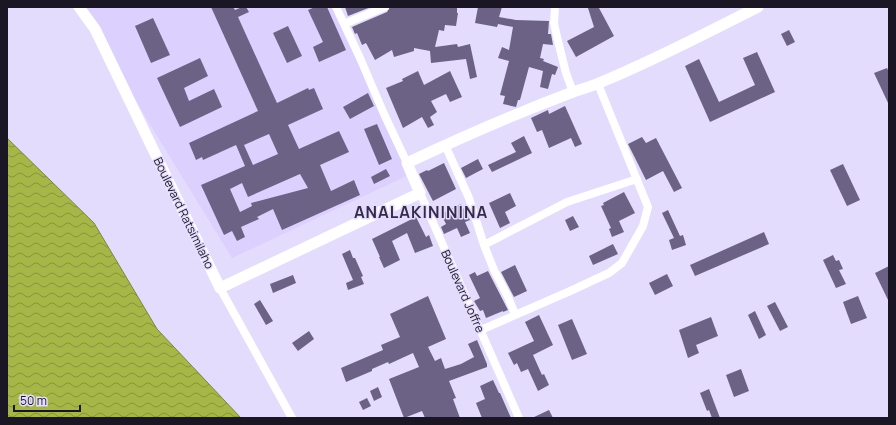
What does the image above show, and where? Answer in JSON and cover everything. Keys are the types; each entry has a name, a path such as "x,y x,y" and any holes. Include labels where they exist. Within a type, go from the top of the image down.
{"street":[{"name":"Boulevard Ratsimilaho","path":"79,7 95,29 220,288 292,418"},
{"path":"336,7 384,114 408,163 445,145 573,92 598,84 659,57 758,7"},
{"path":"344,24 385,7"},
{"path":"555,7 554,23 566,73 573,92"},
{"path":"481,330 608,273 622,263 643,226 648,207 598,84"},
{"path":"445,145 469,198 484,245 494,270 515,314"},
{"name":"Boulevard Joffre","path":"408,163 519,418"},
{"path":"484,245 567,202 637,179"},
{"path":"220,288 420,193"}],"shaded area":[{"path":"78,7 338,7 415,172 232,258"}],"water":[{"path":"7,138 94,223 157,329 241,418 7,418"}],"building":[{"path":"211,7 233,7 235,10 246,7 249,12 238,17 277,103 308,88 309,90 314,88 323,109 288,125 299,149 339,131 349,152 320,165 331,191 354,180 360,195 282,230 273,209 257,217 259,219 241,227 245,237 237,241 232,231 224,235 201,185 245,166 236,145 203,160 202,157 196,160 189,143 258,111","holes":["269,134 278,154 253,165 244,145","300,174 308,188 251,203 252,206 240,212 230,189 242,183 248,197"]},
{"path":"315,7 327,7 346,50 319,62 313,47 323,42 308,10"},
{"path":"345,7 371,7 348,16"},
{"path":"390,7 457,7 458,13 456,26 445,25 444,31 439,30 435,47 457,44 458,47 470,44 477,77 470,79 466,59 431,63 430,51 414,48 414,51 394,57 392,50 375,60 366,43 362,45 357,33 355,34 352,27 387,12"},
{"path":"478,7 502,7 499,17 516,20 549,21 548,34 551,34 553,45 543,44 540,58 544,59 543,61 558,67 555,75 552,74 548,89 540,87 543,71 529,67 520,100 518,100 516,107 503,104 505,96 500,95 509,61 498,58 502,47 509,50 513,27 498,24 497,27 475,23"},
{"path":"588,8 599,8 614,36 576,57 567,41 594,27"},
{"path":"153,18 170,55 151,63 135,26"},
{"path":"288,26 302,56 287,63 273,33"},
{"path":"789,30 795,42 787,46 781,34"},
{"path":"757,52 775,92 710,122 685,66 699,59 719,102 755,85 743,58"},
{"path":"200,58 208,76 184,88 189,101 214,89 222,107 180,127 157,78"},
{"path":"887,68 889,72 889,105 874,73"},
{"path":"418,71 424,85 450,71 462,97 450,102 446,94 431,101 437,112 430,117 434,125 428,128 422,117 403,128 386,88 403,81 402,79"},
{"path":"368,93 374,106 350,119 343,107"},
{"path":"565,106 582,144 575,147 571,138 549,148 542,130 537,132 531,118 548,110 549,114"},
{"path":"377,124 392,159 379,165 364,129"},
{"path":"524,136 532,153 492,172 488,165 516,152 511,143"},
{"path":"642,137 646,143 656,138 682,188 674,192 663,171 646,180 628,144"},
{"path":"478,159 483,169 466,178 461,168"},
{"path":"444,163 456,189 433,201 419,174"},
{"path":"843,164 860,200 847,206 830,170"},
{"path":"386,169 390,176 374,184 371,177"},
{"path":"624,192 635,213 619,221 624,232 612,237 609,229 611,228 601,206 604,205 603,203"},
{"path":"510,193 516,206 505,212 510,223 500,228 489,203"},
{"path":"461,204 470,220 465,222 470,233 461,237 457,228 444,234 441,227 446,224 441,214"},
{"path":"668,210 680,236 683,235 686,245 672,250 669,240 674,238 662,213"},
{"path":"573,216 579,227 570,231 565,220"},
{"path":"416,217 426,237 429,235 433,246 415,253 407,233 392,241 400,260 384,268 372,239"},
{"path":"764,232 769,244 695,276 690,265"},
{"path":"613,244 618,254 593,265 589,256"},
{"path":"350,250 363,276 361,277 364,284 348,290 346,283 353,280 342,254"},
{"path":"833,255 836,261 839,260 843,269 839,270 846,284 836,288 823,260"},
{"path":"515,265 527,291 514,297 501,272"},
{"path":"889,266 889,302 875,273"},
{"path":"488,271 508,310 486,318 483,310 480,311 474,301 480,298 469,275 475,272 477,276"},
{"path":"667,274 673,286 655,295 649,283"},
{"path":"293,275 296,283 273,293 270,284"},
{"path":"428,296 446,339 428,347 435,361 441,358 445,369 461,364 474,357 468,344 477,340 487,364 487,367 449,381 456,398 453,399 460,418 425,418 422,411 404,418 389,379 419,367 413,353 389,364 388,362 372,369 372,371 346,382 341,368 383,350 381,345 400,337 390,314"},
{"path":"858,296 867,318 851,324 843,302"},
{"path":"260,300 273,321 266,325 254,304"},
{"path":"775,302 788,327 780,331 767,306"},
{"path":"755,311 766,335 759,339 748,315"},
{"path":"539,315 553,345 533,355 542,375 544,374 549,385 538,391 528,369 521,372 517,363 514,365 508,353 534,341 525,322"},
{"path":"711,317 718,336 696,345 699,353 688,358 679,330"},
{"path":"572,319 587,354 572,360 558,325"},
{"path":"309,331 314,339 298,351 292,343"},
{"path":"741,369 749,391 734,397 726,375"},
{"path":"493,380 511,418 482,418 476,403 485,399 480,386"},
{"path":"378,387 382,397 374,401 370,391"},
{"path":"709,389 720,418 712,418 709,410 707,411 700,393"},
{"path":"367,398 371,406 363,410 359,402"},
{"path":"549,410 553,418 532,418"}],"district":[{"name":"ANALAKINININA","path":"421,212"}]}
